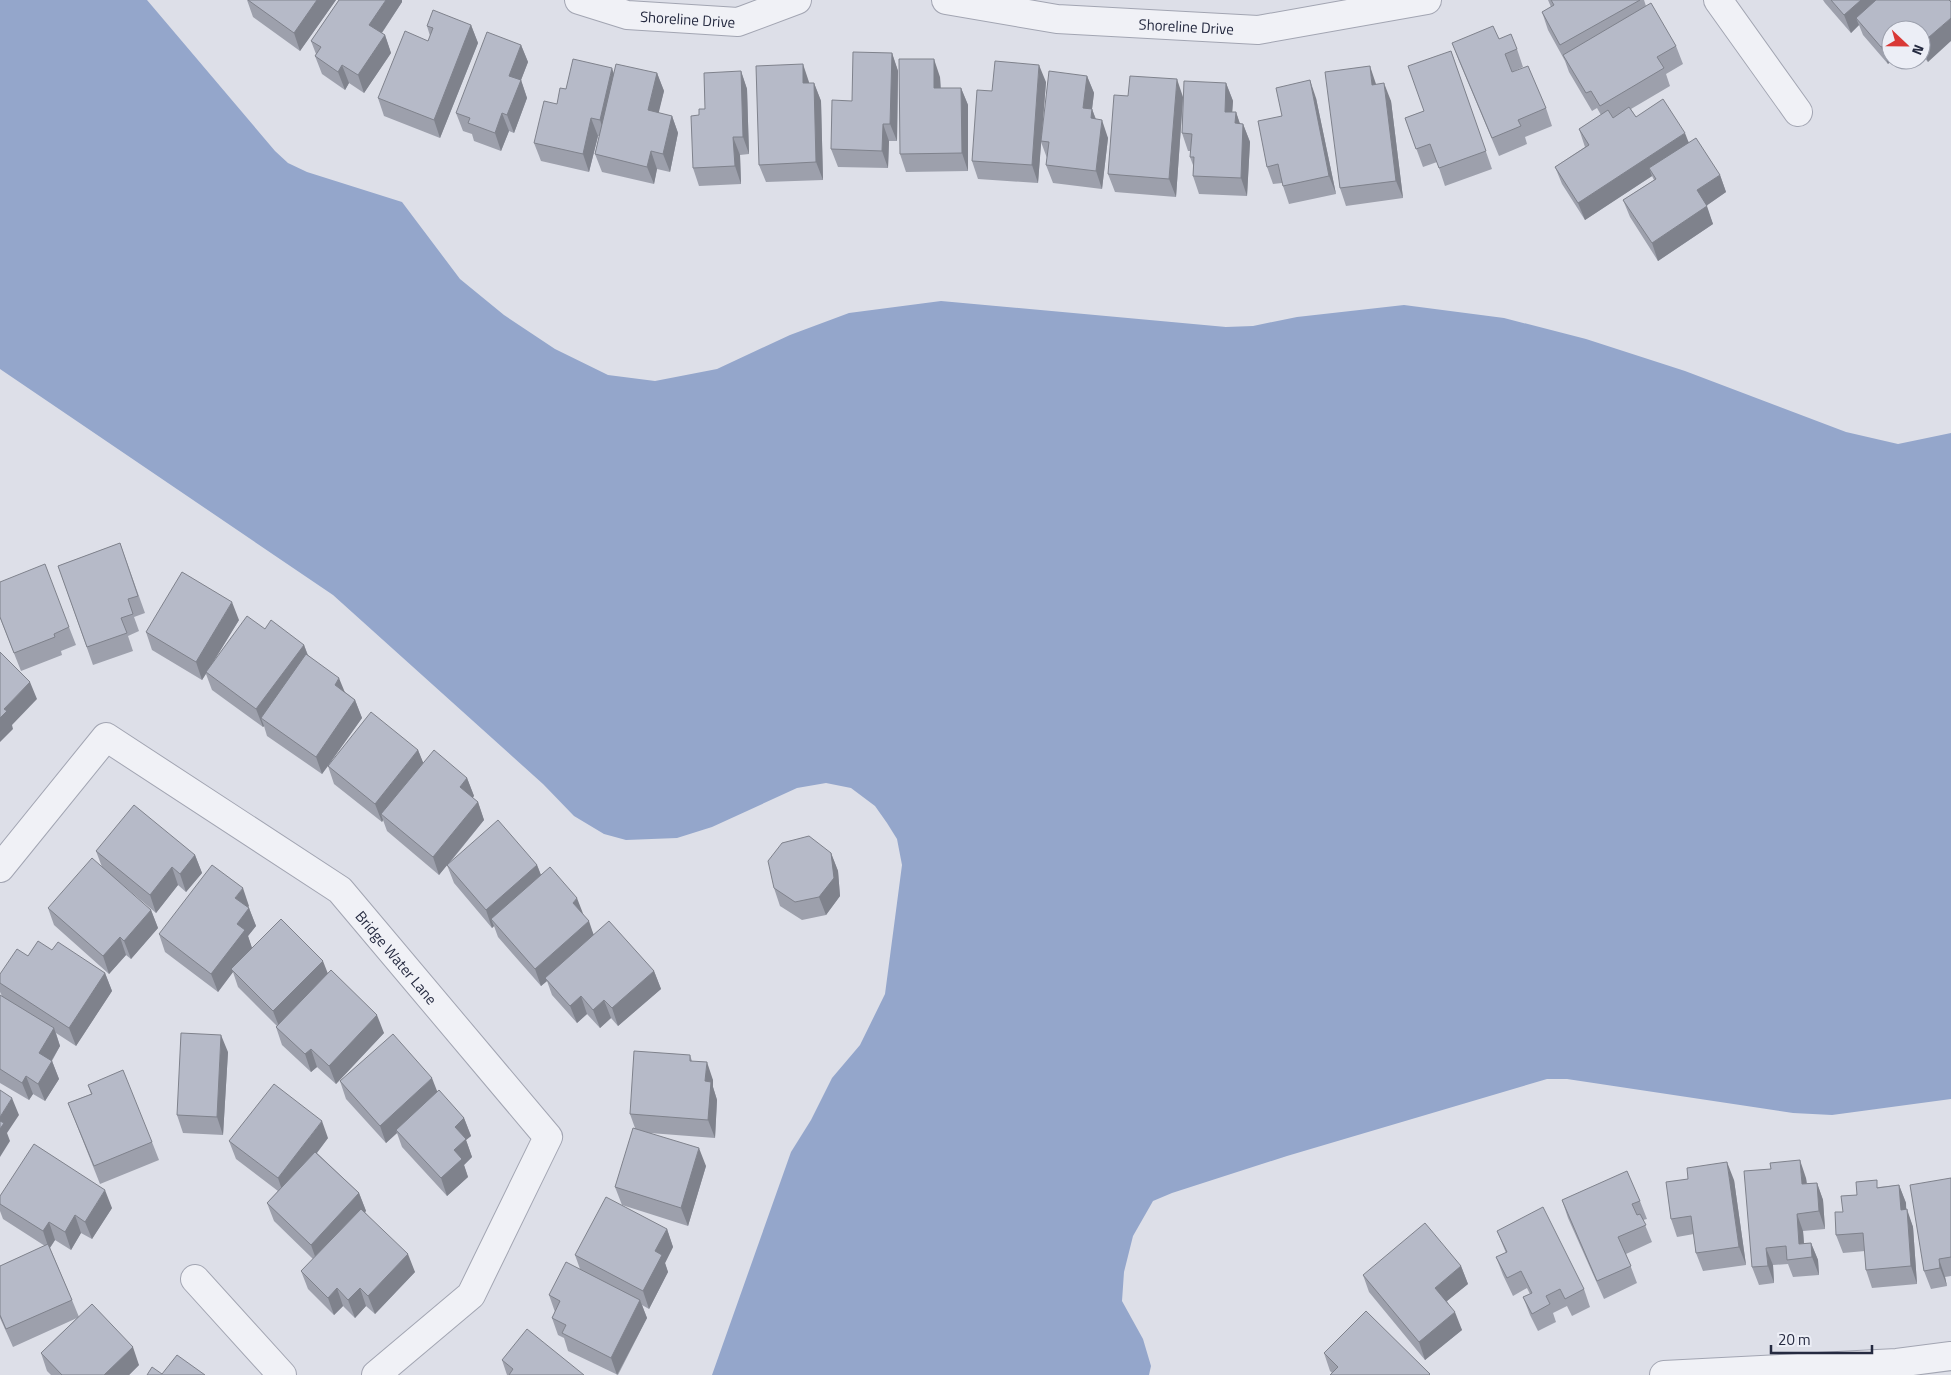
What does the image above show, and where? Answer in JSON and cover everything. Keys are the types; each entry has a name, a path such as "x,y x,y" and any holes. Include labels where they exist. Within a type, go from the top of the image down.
{"street":[{"name":"Shoreline Drive","path":"579,0 627,15 738,22 797,0"},
{"name":"Shoreline Drive","path":"946,0 1057,19 1258,30 1427,0"},
{"path":"1718,0 1798,112"},
{"name":"Bridge Water Lane","path":"0,868 106,738 340,890 548,1137 471,1295 376,1375"},
{"path":"195,1279 282,1375"},
{"path":"1664,1375 1897,1363 1951,1356"}],"water":[{"path":"0,0 147,0 275,151 288,163 307,172 402,202 460,279 504,315 555,349 608,375 655,381 717,369 790,335 849,313 941,301 1226,327 1253,326 1297,317 1404,305 1504,318 1586,339 1685,371 1846,432 1898,444 1951,433 1951,1099 1832,1115 1793,1113 1567,1079 1547,1079 1287,1156 1172,1193 1153,1201 1133,1236 1124,1272 1122,1301 1143,1339 1151,1366 1149,1375 712,1375 791,1152 811,1120 832,1078 860,1045 885,994 902,865 897,839 875,806 851,788 826,783 797,788 712,827 677,838 626,840 604,834 574,816 543,784 333,595 0,369"}],"building":[{"path":"248,0 317,0 294,33"},
{"path":"339,0 386,0 369,25 385,35 358,75 342,65 338,72 315,56 321,47 311,41"},
{"path":"1551,0 1640,0 1560,45 1542,12 1554,5"},
{"path":"1831,0 1861,0 1844,15"},
{"path":"1876,0 1949,0 1951,2 1951,18 1931,35 1931,20 1881,20 1881,47 1856,18"},
{"path":"1651,3 1676,46 1657,57 1664,68 1600,106 1591,91 1586,93 1563,55"},
{"path":"433,10 471,25 434,120 378,98 405,31 428,41 433,28 427,26"},
{"path":"1493,26 1499,39 1511,34 1517,49 1505,54 1512,72 1528,66 1546,108 1518,120 1521,126 1492,138 1452,43"},
{"path":"487,32 521,45 509,76 521,80 507,115 502,113 495,133 468,123 470,118 456,113"},
{"path":"1451,51 1486,151 1439,168 1430,144 1416,149 1405,118 1424,111 1408,66"},
{"path":"853,52 892,53 890,124 883,124 882,151 831,149 832,100 852,101"},
{"path":"573,59 612,68 600,120 591,118 583,154 534,143 544,101 557,104 560,88 566,89"},
{"path":"899,59 934,59 934,88 961,88 962,153 900,154"},
{"path":"995,61 1039,65 1032,165 972,161 977,90 992,91"},
{"path":"616,64 657,73 648,110 672,116 663,154 651,151 647,167 595,154"},
{"path":"803,64 803,83 814,83 816,162 759,165 756,66"},
{"path":"1370,66 1372,85 1384,83 1396,181 1340,188 1325,72"},
{"path":"741,71 743,137 733,137 735,166 693,168 691,116 699,115 699,109 705,109 704,73"},
{"path":"1049,71 1087,76 1083,108 1092,109 1091,118 1102,120 1096,171 1046,165 1049,142 1041,141"},
{"path":"1130,76 1177,79 1169,179 1108,174 1114,95 1128,96"},
{"path":"1310,80 1329,176 1283,186 1278,164 1267,167 1258,121 1282,116 1276,88"},
{"path":"1184,81 1226,83 1225,112 1236,112 1235,123 1243,124 1241,178 1193,176 1194,157 1190,157 1192,134 1182,133"},
{"path":"1663,99 1685,133 1578,203 1555,167 1589,145 1579,129 1608,110 1613,118 1629,107 1636,117"},
{"path":"1696,138 1720,175 1697,190 1707,206 1652,243 1623,200 1656,179 1649,168"},
{"path":"120,543 138,596 128,599 133,614 121,618 127,633 87,647 58,566"},
{"path":"45,564 69,627 54,634 55,637 14,653 0,617 0,582"},
{"path":"182,572 232,602 196,662 146,632"},
{"path":"247,616 265,629 271,620 304,645 256,709 206,672"},
{"path":"0,652 30,682 4,709 7,711 0,718"},
{"path":"306,654 339,678 335,685 355,700 316,757 261,718"},
{"path":"371,712 418,750 375,804 328,766"},
{"path":"434,750 467,778 460,787 478,802 433,857 381,814"},
{"path":"134,805 195,855 180,874 172,867 150,895 96,851"},
{"path":"498,820 537,865 486,910 447,865"},
{"path":"809,836 831,853 834,878 819,897 795,902 774,888 768,861 782,843"},
{"path":"92,858 151,910 124,941 120,937 103,956 48,908"},
{"path":"212,865 243,888 235,898 249,908 237,924 245,930 211,974 159,934"},
{"path":"550,867 577,898 573,903 589,921 535,969 491,919"},
{"path":"281,919 323,961 273,1011 231,969"},
{"path":"609,921 654,971 612,1008 604,1000 593,1010 581,996 570,1006 545,978"},
{"path":"38,941 52,950 58,942 105,973 69,1028 0,983 0,974 17,949 28,956"},
{"path":"331,970 377,1015 329,1066 311,1049 305,1054 276,1027"},
{"path":"0,995 54,1028 39,1053 52,1061 38,1084 26,1076 22,1083 0,1069"},
{"path":"181,1033 221,1035 217,1117 177,1115"},
{"path":"393,1034 432,1078 380,1126 340,1081"},
{"path":"634,1051 690,1055 690,1061 707,1062 705,1081 711,1082 708,1120 630,1114"},
{"path":"123,1070 152,1142 94,1166 68,1103 92,1094 88,1085"},
{"path":"274,1084 322,1121 278,1178 229,1141"},
{"path":"0,1090 12,1098 0,1117"},
{"path":"439,1090 464,1118 455,1127 466,1139 454,1150 462,1159 441,1178 396,1130"},
{"path":"0,1121 4,1123 0,1129"},
{"path":"633,1128 699,1148 681,1208 615,1187"},
{"path":"34,1144 105,1190 85,1222 75,1215 65,1232 49,1222 43,1231 0,1204 0,1196"},
{"path":"315,1152 359,1193 311,1245 267,1203"},
{"path":"1800,1160 1802,1184 1817,1183 1819,1211 1797,1214 1799,1244 1811,1243 1812,1257 1787,1260 1786,1246 1766,1248 1768,1266 1752,1267 1744,1171 1771,1169 1770,1163"},
{"path":"1727,1162 1739,1247 1696,1253 1691,1216 1671,1219 1666,1182 1688,1179 1687,1168"},
{"path":"1627,1171 1640,1201 1632,1204 1637,1215 1640,1214 1646,1225 1618,1237 1631,1266 1597,1281 1562,1200"},
{"path":"1951,1178 1951,1257 1939,1259 1940,1268 1924,1271 1910,1185"},
{"path":"1877,1180 1877,1188 1899,1185 1901,1210 1907,1209 1911,1266 1866,1270 1863,1233 1836,1235 1835,1212 1843,1212 1841,1196 1857,1195 1856,1182"},
{"path":"606,1197 667,1229 655,1251 662,1255 643,1291 575,1255"},
{"path":"1543,1207 1584,1289 1565,1299 1560,1289 1546,1296 1550,1304 1532,1314 1523,1297 1532,1293 1521,1271 1507,1278 1496,1257 1507,1252 1497,1231"},
{"path":"361,1209 408,1254 368,1296 360,1288 348,1300 337,1288 328,1298 301,1271"},
{"path":"1425,1223 1461,1266 1435,1288 1455,1312 1419,1342 1363,1275"},
{"path":"48,1244 72,1300 6,1329 0,1315 0,1266"},
{"path":"566,1262 640,1300 611,1358 562,1333 566,1325 552,1318 560,1301 549,1295"},
{"path":"92,1304 133,1347 104,1375 62,1375 41,1353"},
{"path":"1366,1311 1429,1375 1330,1375 1338,1367 1324,1353"},
{"path":"527,1329 584,1375 509,1375 513,1369 502,1360"},
{"path":"177,1355 205,1375 147,1375 152,1367 162,1374"}]}
